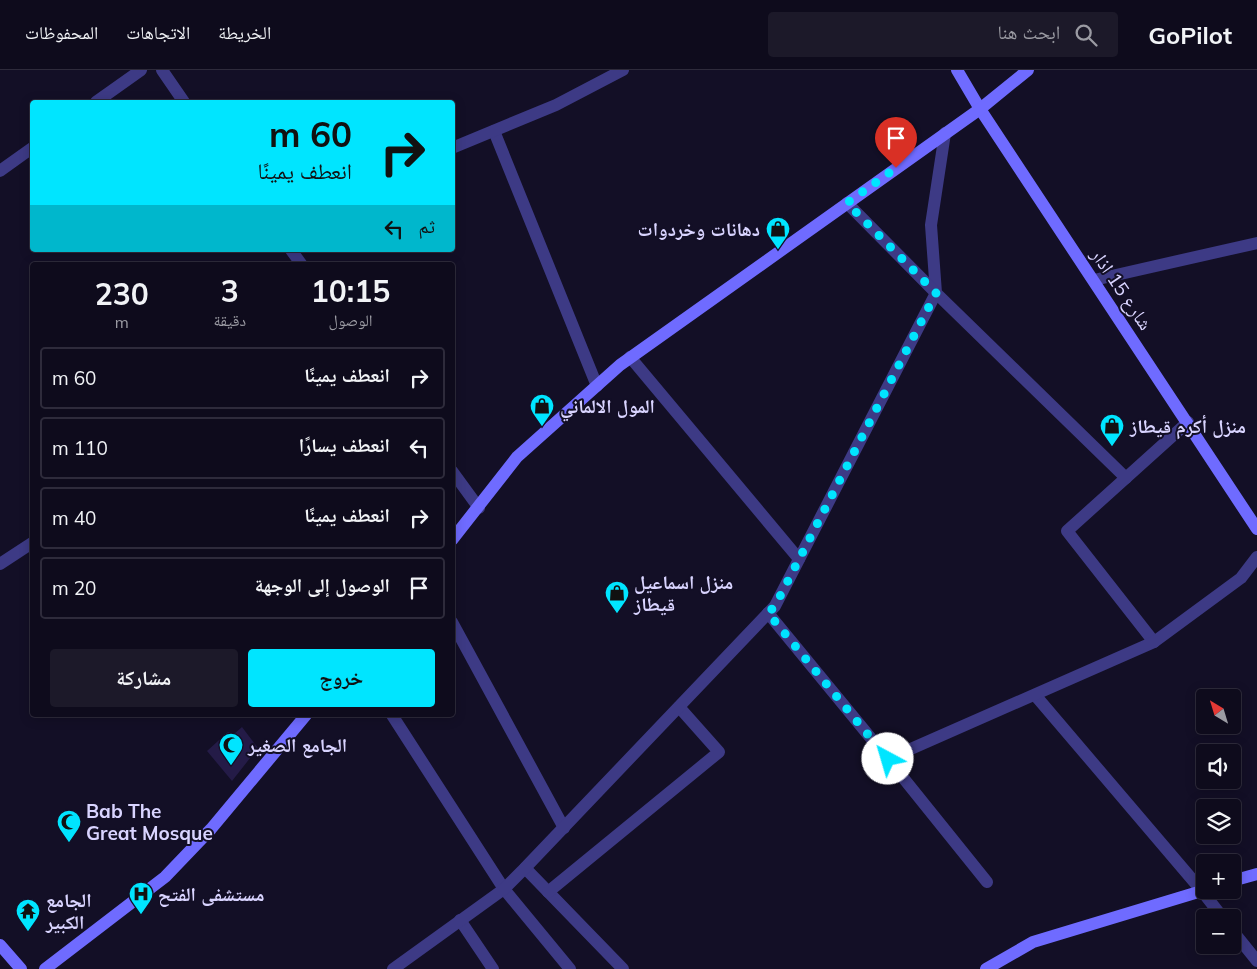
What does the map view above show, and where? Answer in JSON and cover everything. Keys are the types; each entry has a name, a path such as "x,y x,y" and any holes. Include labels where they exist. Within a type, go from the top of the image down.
{"street":[{"path":"99,100 141,70"},
{"path":"162,70 183,100"},
{"path":"455,147 556,105 623,70"},
{"name":"شارع 15 اذار","path":"957,70 980,109 1257,529"},
{"path":"455,536 517,457 630,358 980,109 1028,70"},
{"path":"494,131 597,386"},
{"path":"393,969 504,889 775,606 936,293 931,225 945,133"},
{"path":"0,171 30,149"},
{"path":"847,203 936,293 1126,478"},
{"path":"1094,280 1257,243"},
{"path":"630,358 799,559"},
{"path":"1154,642 1067,531 1188,422"},
{"path":"455,475 479,508"},
{"path":"0,564 30,544"},
{"path":"888,759 1154,642 1241,578 1257,556"},
{"path":"768,613 987,882"},
{"path":"455,627 487,682 564,828"},
{"path":"1035,695 1196,881"},
{"path":"548,892 719,752 679,707"},
{"path":"45,969 165,877 211,829 304,717"},
{"path":"393,717 504,889 570,969"},
{"path":"526,868 623,969"},
{"path":"1241,878 1257,874"},
{"path":"986,969 1033,942 1196,892"},
{"path":"460,920 493,969"},
{"path":"1241,941 1257,961"},
{"path":"0,945 21,969"}],"building":[{"name":"الجامع الصغير","path":"242,727 258,748 232,781 207,751 228,732 234,734"}],"place":[{"name":"دهانات وخردوات","path":"778,250"},
{"name":"المول الالماني","path":"542,427"},
{"name":"منزل أكرم قيطاز","path":"1112,447"},
{"name":"منزل اسماعيل قيطاز","path":"617,614"},
{"name":"الجامع الصغير","path":"231,766"},
{"name":"Bab The Great Mosque","path":"69,843"},
{"name":"مستشفى الفتح","path":"141,915"},
{"name":"الجامع الكبير","path":"28,932"}],"route":[{"path":"888,759 768,613 775,606 936,293 847,203 896,168"}]}
